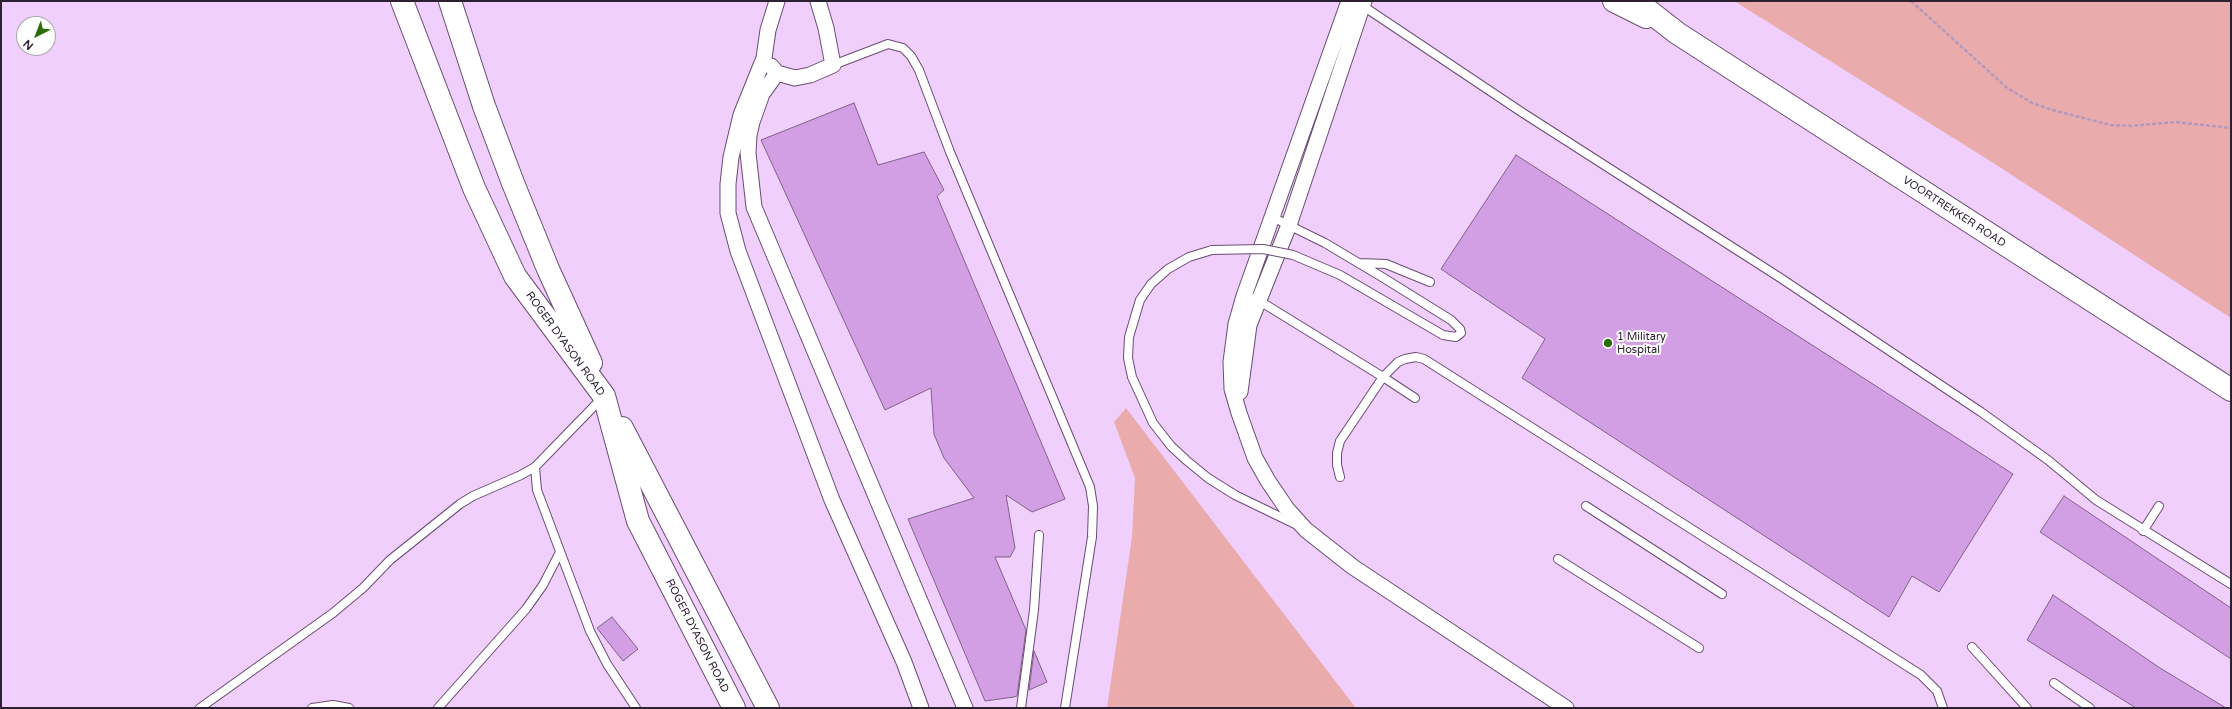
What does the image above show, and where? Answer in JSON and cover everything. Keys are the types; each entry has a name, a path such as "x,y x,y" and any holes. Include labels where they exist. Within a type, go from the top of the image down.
{"main road":[{"name":"ROGER DYASON ROAD","path":"402,1 474,188 515,276 604,396 638,521 734,708"},
{"name":"ROGER DYASON ROAD","path":"450,1 484,106 548,269 608,401 768,708"},
{"name":"VOORTREKKER ROAD","path":"1614,1 1677,34 2231,390"},
{"name":"VOORTREKKER ROAD","path":"1636,1 1677,34"}],"street":[{"path":"777,1 768,30 764,58 739,122 729,177 728,213 738,251 832,500 904,662 921,708"},
{"path":"764,58 777,73 791,77 803,77 833,65 826,28 818,1"},
{"path":"1251,298 1272,217 1357,2"},
{"path":"1357,2 1289,225 1236,324 1231,362 1232,389 1239,413 1255,458 1268,481 1287,509 1306,530 1353,567 1566,708"},
{"path":"777,73 762,94 751,128 748,153 754,207 965,708"},
{"path":"728,213 754,207"}],"lane":[{"path":"1357,2 1523,113 1779,277 1981,412 2048,460 2096,500 2143,531 2231,584"},
{"path":"833,65 888,44 903,48 911,56 919,70 950,152 1090,487 1093,506 1092,537 1065,708"},
{"path":"1272,217 1358,263 1451,320 1460,329 1461,333 1456,337 1443,335 1340,275 1294,255 1263,249 1212,250 1188,257 1168,269 1151,284 1140,300 1129,337 1128,358 1132,377 1153,423 1171,446 1208,478 1236,495 1306,530"},
{"path":"1358,263 1386,264 1430,282"},
{"path":"1251,298 1384,377 1415,398"},
{"path":"1340,477 1337,465 1337,453 1340,441 1384,377 1398,362 1416,357 1424,359 1921,675 1937,691 1943,708"},
{"path":"200,708 333,613 364,588 390,560 460,504 473,496 521,475 535,467 604,396"},
{"path":"535,467 538,490 560,552 597,646 617,682 636,708"},
{"path":"1586,506 1722,594"},
{"path":"2143,531 2159,506"},
{"path":"1021,708 1034,610 1039,535"},
{"path":"438,708 526,609 543,585 560,552"},
{"path":"1558,559 1699,648"},
{"path":"1972,647 2028,708"},
{"path":"2054,683 2090,708"},
{"path":"312,708 333,705 349,708"}],"path":[{"path":"1910,1 2006,87 2032,103 2056,112 2111,125 2131,126 2175,122 2231,128"}],"shaded area":[{"path":"1734,1 2231,1 2231,318 1995,164"},
{"path":"1126,408 1356,708 1107,708 1132,537 1135,478 1114,422"}],"building":[{"path":"854,103 878,165 924,152 944,190 937,196 1065,499 1032,512 1006,495 1015,548 1010,557 995,557 1026,630 1017,696 1014,697 985,701 908,519 974,498 944,458 934,434 931,388 885,410 761,140"},
{"name":"1 Military Hospital","path":"1516,155 2013,474 1939,592 1912,576 1889,617 1522,378 1545,339 1441,269"},
{"path":"2064,496 2231,608 2231,659 2040,532"},
{"path":"2053,595 2160,668 2226,708 2136,708 2027,640"},
{"path":"612,617 638,649 623,661 597,628"},
{"path":"1034,651 1047,682 1029,690"}],"place":[{"name":"1 Military Hospital","path":"1608,343"}]}
